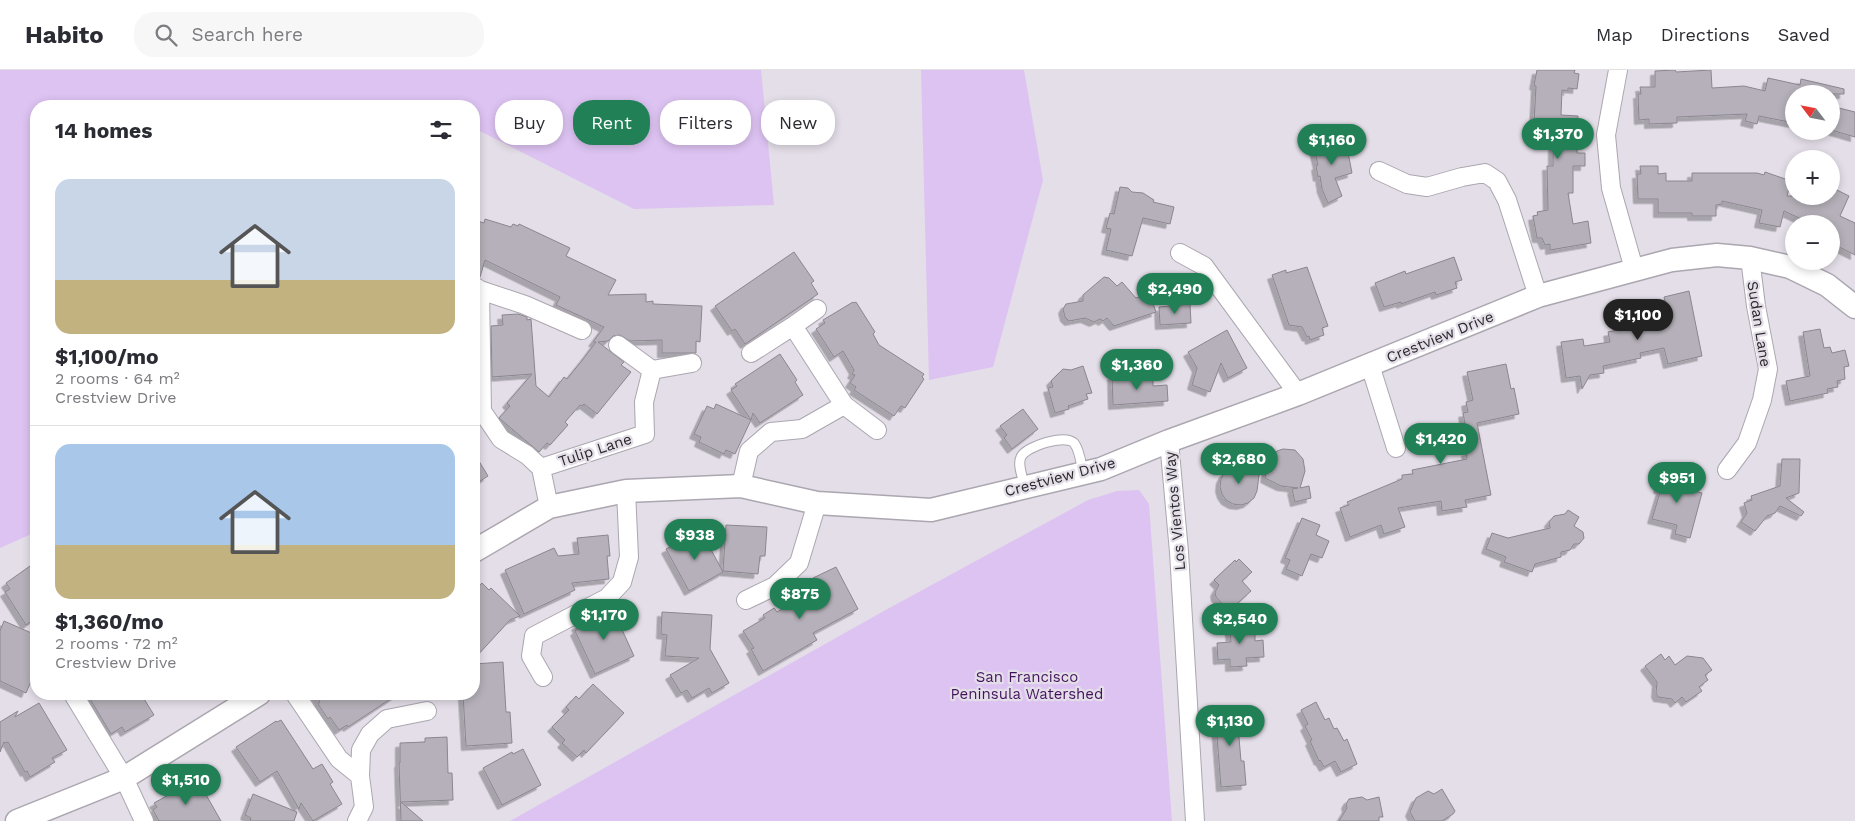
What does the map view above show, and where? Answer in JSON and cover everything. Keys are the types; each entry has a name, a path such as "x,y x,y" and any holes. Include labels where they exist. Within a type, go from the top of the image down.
{"street":[{"path":"1618,70 1606,135 1611,188 1634,269"},
{"path":"1379,171 1407,184 1427,187 1462,177 1485,173 1498,181 1508,200 1538,296"},
{"path":"1180,253 1204,266 1298,394"},
{"name":"Crestview Drive","path":"480,547 549,507 626,492 741,486 817,503 931,510 1101,469 1169,441 1298,394 1538,296 1672,260 1717,255 1750,258 1790,268 1827,285 1855,307"},
{"name":"Sudan Lane","path":"1727,470 1747,443 1762,400 1768,369 1756,306 1750,258"},
{"name":"Tulip Lane","path":"480,289 526,305 582,330"},
{"path":"751,353 817,308"},
{"path":"793,326 844,405 877,430"},
{"path":"618,345 652,370 692,364"},
{"name":"Tulip Lane","path":"480,362 482,411 501,439 527,455 541,468 549,507"},
{"path":"1370,365 1396,448"},
{"name":"Tulip Lane","path":"541,468 645,434 644,402 652,370"},
{"path":"741,486 749,450 771,432 802,429 844,405"},
{"name":"Los Vientos Way","path":"1169,441 1179,552 1195,821"},
{"path":"543,677 531,656 534,636 607,598 622,582 629,556 626,492"},
{"path":"746,600 775,586 800,563 817,503"},
{"path":"77,700 124,778 144,821"},
{"path":"16,821 124,778 249,700"},
{"path":"299,700 339,759 360,776"},
{"path":"357,821 364,807 360,776 361,750 370,734 387,719 427,712"}],"lane":[{"path":"1025,487 1020,463 1023,453 1030,448 1059,439 1067,439 1074,443 1078,451 1083,473"}],"green space":[{"path":"0,70 761,70 764,100 761,100 761,145 768,145 774,205 634,209 508,145 563,145 563,100 495,100 495,139 480,131 480,100 30,100 30,535 0,548"},
{"path":"921,70 1024,70 1043,180 993,367 929,380"},
{"name":"San Francisco Peninsula Watershed","path":"1139,490 1149,504 1172,821 510,821 882,612 1088,500 1117,491"}],"building":[{"path":"1537,70 1575,70 1574,73 1579,74 1577,89 1568,88 1568,91 1562,90 1561,115 1578,116 1577,153 1585,153 1585,166 1573,166 1573,193 1568,193 1573,224 1588,221 1591,243 1550,250 1550,244 1545,245 1542,238 1537,238 1533,216 1538,215 1537,212 1548,210 1547,166 1553,166 1553,141 1533,141 1536,86 1534,85"},
{"path":"1711,70 1712,88 1744,86 1765,91 1768,78 1800,85 1785,85 1785,121 1759,116 1757,124 1745,121 1747,114 1677,117 1677,123 1649,124 1649,119 1639,120 1638,94 1641,94 1640,87 1655,87 1655,71"},
{"path":"1801,79 1827,85 1800,85"},
{"path":"1840,88 1844,89 1844,94 1840,94"},
{"path":"1840,108 1855,112 1855,137 1840,133"},
{"path":"1340,140 1341,143 1346,142 1352,173 1335,178 1342,196 1328,203 1322,189 1320,176 1318,177 1316,166 1318,165 1313,144"},
{"path":"1640,166 1658,166 1658,174 1666,173 1666,181 1692,181 1692,173 1757,173 1764,175 1765,172 1785,179 1785,205 1840,205 1840,192 1849,196 1840,216 1793,215 1784,211 1780,227 1759,223 1762,210 1722,201 1722,204 1716,205 1716,216 1692,216 1692,213 1658,213 1658,199 1638,199 1637,174 1641,174"},
{"path":"1120,187 1128,188 1132,192 1143,193 1154,200 1153,202 1174,207 1170,224 1143,218 1132,256 1106,250 1111,229 1106,228 1110,213 1114,214"},
{"path":"1840,216 1855,223 1855,255 1840,248"},
{"path":"485,219 511,227 513,224 518,226 519,224 570,248 566,256 616,280 608,295 646,294 646,302 653,301 653,304 702,306 700,342 696,341 696,353 662,353 662,340 630,341 620,335 613,336 608,341 598,342 624,362 621,365 631,372 597,414 584,404 580,405 565,422 568,425 550,445 547,443 539,452 499,418 510,406 507,403 532,374 492,377 491,326 503,325 502,315 518,314 527,317 527,320 531,319 536,386 549,397 564,377 567,379 584,358 604,327 556,305 560,297 485,260 480,277 480,222 484,223"},
{"path":"794,252 814,281 811,283 818,294 745,344 735,329 732,331 715,306"},
{"path":"1454,257 1462,280 1455,282 1457,288 1436,295 1435,292 1401,304 1401,302 1384,307 1375,283 1405,271 1406,274"},
{"path":"1307,267 1328,326 1322,328 1324,335 1310,340 1302,327 1289,325 1272,275 1286,270 1286,273"},
{"path":"1104,277 1109,278 1117,286 1122,282 1136,298 1147,294 1148,296 1150,295 1156,312 1114,326 1107,318 1103,321 1100,319 1094,322 1085,318 1069,321 1065,317 1063,309 1066,304 1083,301 1083,295"},
{"path":"1689,291 1702,356 1668,364 1664,348 1640,353 1641,358 1603,366 1604,373 1590,375 1582,389 1580,376 1566,378 1561,342 1583,339 1584,346 1610,342 1608,332 1626,328 1625,323 1642,319 1643,322 1668,316 1664,297"},
{"path":"856,302 875,332 873,334 879,345 924,374 922,377 924,379 905,408 901,406 894,416 854,390 856,387 850,383 855,375 852,374 854,370 843,351 834,357 816,329 825,323 823,320"},
{"path":"1190,304 1191,323 1160,325 1159,307"},
{"path":"1820,329 1824,348 1830,347 1832,353 1845,350 1849,366 1844,367 1845,379 1837,381 1838,387 1827,389 1828,393 1790,401 1786,381 1810,376 1803,332"},
{"path":"1227,330 1247,368 1228,378 1221,363 1210,392 1192,385 1197,368 1188,352"},
{"path":"780,354 797,380 795,382 803,395 760,423 753,413 751,420 731,390 737,386 735,384"},
{"path":"1506,364 1511,389 1514,388 1519,414 1477,423 1491,495 1465,500 1467,507 1442,511 1441,501 1398,508 1405,527 1384,534 1381,525 1350,537 1340,508 1349,505 1347,502 1402,479 1402,475 1413,474 1412,470 1467,459 1466,452 1470,451 1463,413 1468,412 1466,402 1473,400 1467,372"},
{"path":"1083,366 1092,393 1086,394 1088,399 1068,406 1069,409 1055,413 1048,388 1053,387 1051,381 1063,369 1071,370"},
{"path":"1112,375 1125,375 1126,378 1153,376 1153,386 1167,385 1168,401 1113,405"},
{"path":"716,404 751,420 735,454 726,450 724,454 699,442 701,437 694,434 707,406 714,409"},
{"path":"1023,409 1038,429 1012,449 1004,438 1007,435 1000,426"},
{"path":"1283,449 1295,450 1303,459 1305,471 1300,488 1309,486 1311,498 1295,502 1292,489 1298,488 1281,486 1265,478 1269,460 1277,451"},
{"path":"1782,459 1800,459 1799,493 1786,498 1804,512 1801,516 1780,506 1775,513 1767,516 1755,531 1741,522 1747,513 1744,503 1752,500 1751,496 1780,486"},
{"path":"480,463 488,476 480,481"},
{"path":"1245,467 1259,475 1254,498 1248,503 1241,505 1233,504 1226,500 1220,487 1224,473 1230,468"},
{"path":"1663,470 1686,477 1683,488 1702,493 1690,538 1675,534 1677,525 1652,519 1661,489 1658,489"},
{"path":"1568,510 1579,517 1574,526 1583,532 1584,538 1579,544 1574,544 1570,550 1561,552 1561,557 1535,564 1532,572 1504,562 1506,557 1486,549 1492,533 1508,538 1550,528 1549,522 1554,516 1565,514"},
{"path":"1302,518 1320,525 1316,535 1329,541 1322,558 1311,554 1302,576 1286,569 1290,560 1285,558"},
{"path":"726,525 767,527 765,556 760,556 758,574 723,571"},
{"path":"701,531 723,572 689,591 666,549"},
{"path":"608,535 610,556 607,556 609,579 572,583 575,590 524,614 505,570 554,548 558,556 579,554 577,538"},
{"path":"1239,559 1252,572 1242,581 1251,591 1229,611 1216,597 1215,592 1219,585 1214,580 1235,560 1236,562"},
{"path":"30,566 30,622 26,625 5,592 10,589 6,583"},
{"path":"836,567 858,609 813,633 817,640 763,671 751,649 754,648 743,631 765,618 763,615 774,608 777,612 805,595 802,589 815,582 813,578"},
{"path":"482,583 489,590 491,588 520,616 510,620 480,652 480,585"},
{"path":"608,609 610,613 614,612 634,656 595,674 575,631 578,629 576,626"},
{"path":"662,612 712,615 710,649 729,683 712,693 709,688 692,698 687,690 681,693 670,675 699,658 665,656 667,635 661,634"},
{"path":"1247,620 1248,633 1255,633 1255,641 1263,640 1264,657 1246,658 1247,666 1230,667 1230,659 1218,660 1217,643 1231,642 1229,621"},
{"path":"4,621 30,632 30,684 26,693 0,681 0,631"},
{"path":"1661,654 1665,660 1669,656 1675,665 1687,656 1703,658 1712,670 1705,675 1708,680 1699,687 1702,691 1686,702 1682,697 1675,703 1672,699 1658,697 1656,693 1657,682 1645,666"},
{"path":"503,662 506,712 510,712 512,743 466,746 463,700 480,700 480,664"},
{"path":"593,684 624,713 586,753 584,750 577,757 562,743 565,740 552,727 569,710 566,707 576,696 579,699"},
{"path":"91,700 145,700 154,715 125,732 122,727 111,734"},
{"path":"319,700 389,700 348,727 347,725 339,730 330,717 328,719 318,704 320,702"},
{"path":"1316,702 1325,720 1329,718 1334,729 1337,728 1344,741 1347,739 1357,764 1341,772 1335,761 1324,767 1319,761 1310,741 1312,740 1305,726 1308,724 1301,710"},
{"path":"39,703 67,750 52,758 55,762 30,777 27,771 25,772 8,742 4,742 0,752 0,722 18,711 15,717"},
{"path":"1244,708 1245,725 1238,726 1241,761 1244,761 1246,785 1221,787 1215,711"},
{"path":"281,720 313,769 322,764 333,782 330,784 342,804 313,821 301,803 299,809 277,771 260,782 236,747 276,721"},
{"path":"447,737 448,773 452,773 453,800 401,802 423,821 401,821 400,743 425,742 425,738"},
{"path":"523,749 541,785 502,805 483,768 512,752 513,754"},
{"path":"197,779 221,821 159,821 153,810 157,807 154,803"},
{"path":"1442,789 1455,811 1453,814 1442,821 1415,821 1410,812 1416,798 1428,791 1434,794"},
{"path":"253,794 297,812 294,821 250,821 251,818 245,815"},
{"path":"1362,797 1367,800 1379,797 1383,817 1379,817 1379,821 1339,821 1347,808 1346,804 1349,799"}]}
